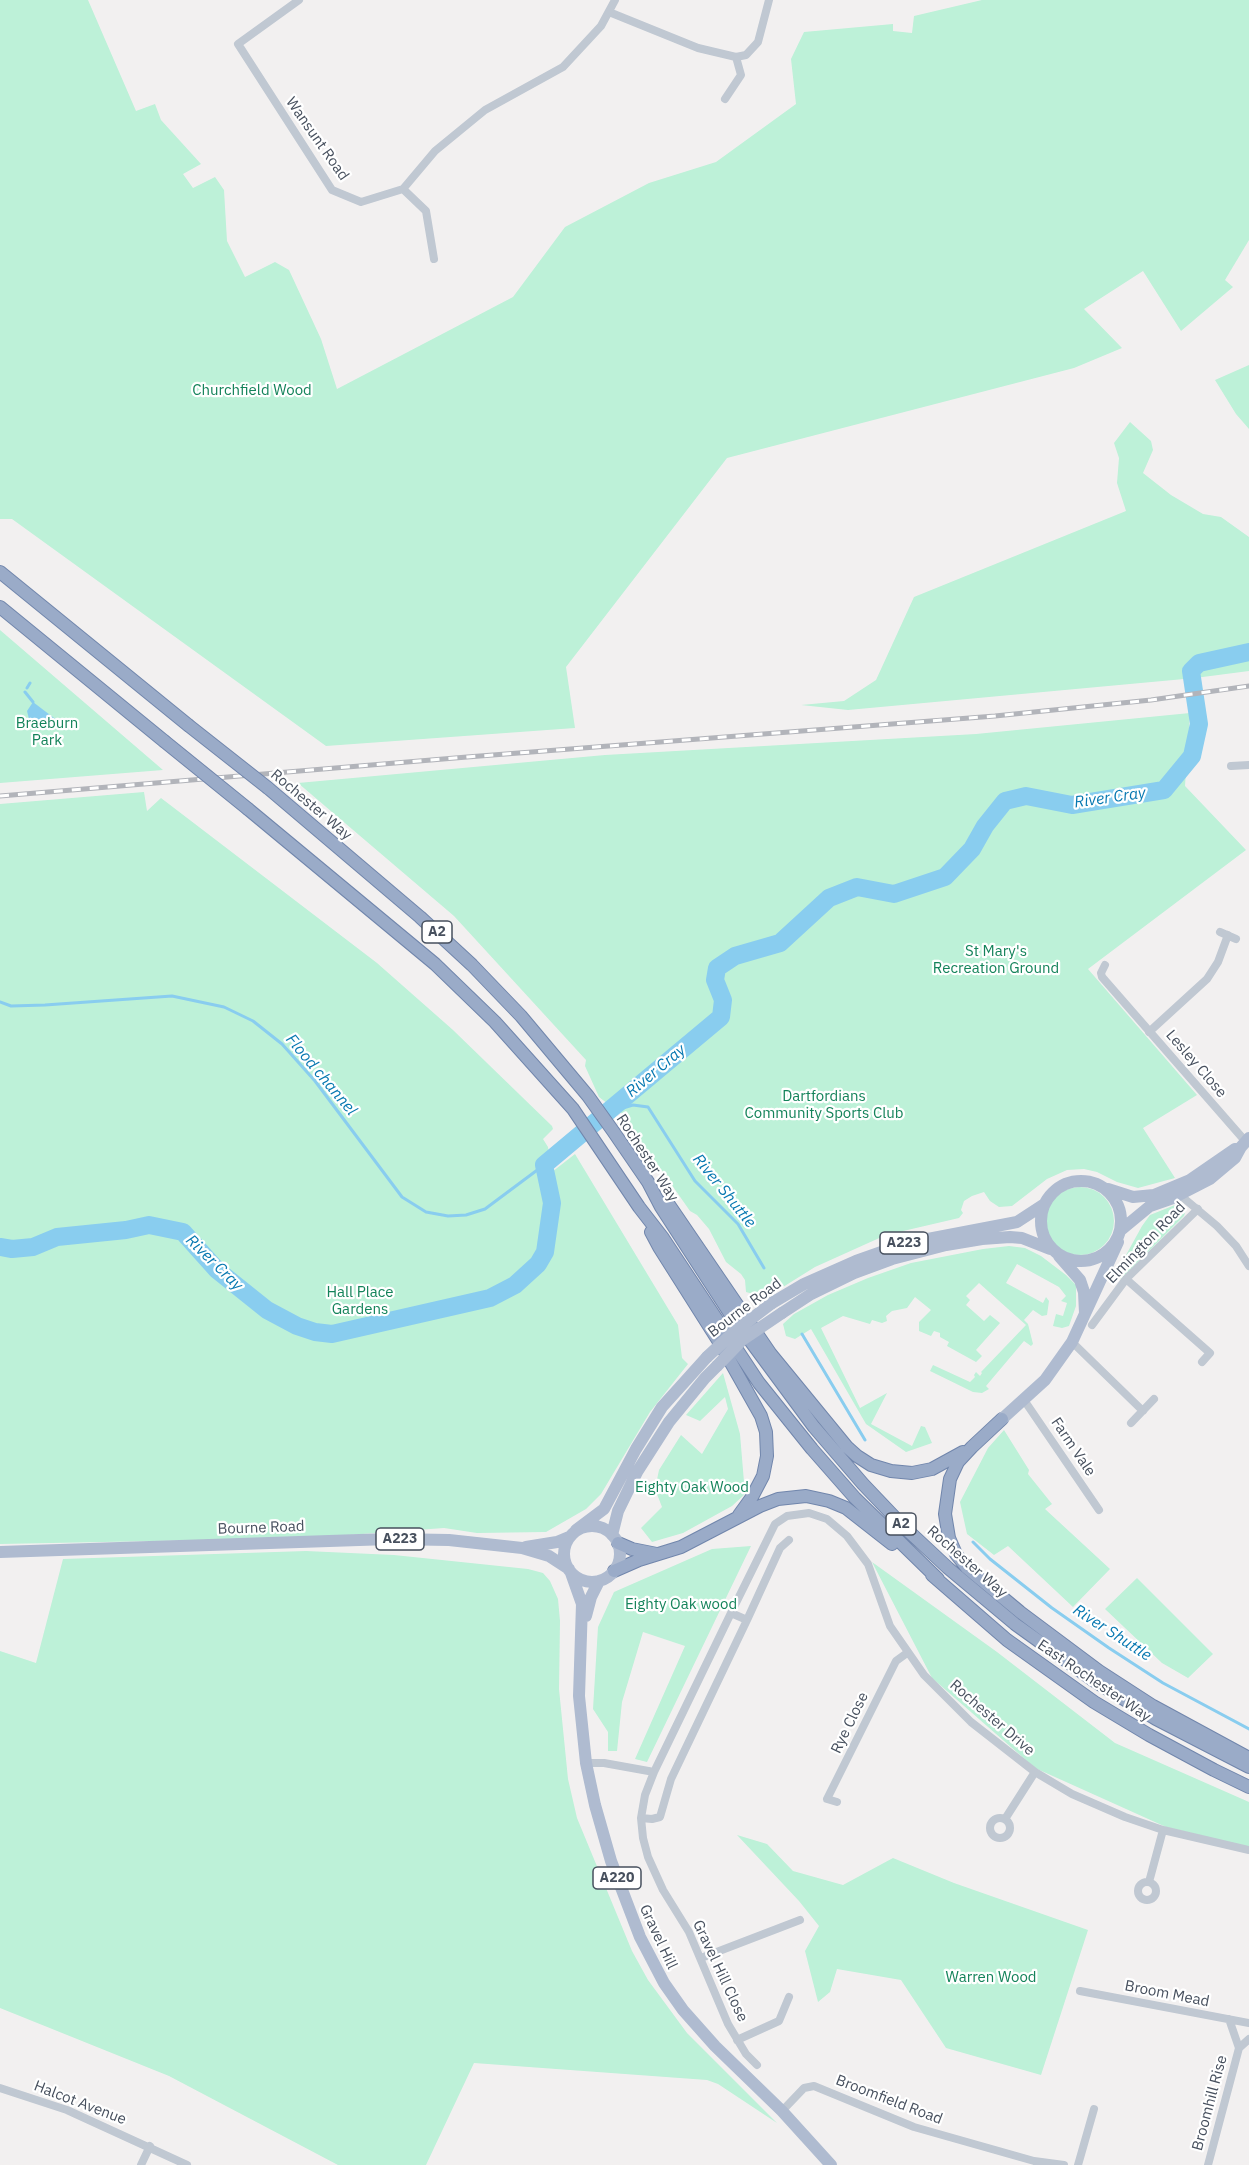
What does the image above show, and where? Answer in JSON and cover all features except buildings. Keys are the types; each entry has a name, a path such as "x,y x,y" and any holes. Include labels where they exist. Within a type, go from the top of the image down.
{"highway":[{"name":"Rochester Way","path":"0,572 188,726 268,788 420,917 472,965 521,1016 588,1096 613,1131 648,1182 661,1207 729,1312 814,1427 902,1525 948,1568 1015,1624 1093,1680 1156,1719 1249,1767"},
{"name":"Rochester Way","path":"0,607 435,964 495,1022 573,1109 639,1207 663,1238 759,1383 855,1498 938,1579"},
{"path":"648,1182 667,1202 770,1353 847,1447 857,1456 871,1465 891,1471 912,1473 932,1469 972,1447"},
{"path":"639,1207 659,1247 721,1345 760,1416 766,1432 767,1456 763,1476 752,1497 736,1518"},
{"path":"1002,1419 972,1447 953,1470 945,1514 949,1538 956,1554 968,1568 1020,1612 1099,1671 1153,1706 1249,1758"},
{"path":"614,1571 639,1560 681,1547 778,1499 806,1496 829,1501 846,1509 938,1579"},
{"path":"615,1539 632,1549 661,1554"},
{"name":"East Rochester Way","path":"938,1579 1007,1640 1094,1702 1149,1735 1249,1787"}],"main road":[{"path":"1245,1142 1235,1158 1210,1179 1180,1195 1150,1206 1120,1231 1106,1252 1096,1258 1073,1260 1055,1252 1044,1239 1040,1228 1043,1205 1050,1195 1069,1183 1092,1182 1133,1197 1154,1195 1191,1180 1245,1142"},
{"path":"1002,1419 1045,1380 1088,1319 1117,1247 1122,1216 1113,1195 1104,1187"},
{"name":"Bourne Road","path":"615,1539 618,1511 650,1452 734,1332 772,1303 814,1280 907,1243 1017,1222 1043,1205"},
{"name":"Bourne Road","path":"522,1548 557,1542 573,1533 604,1509 636,1449 662,1407 712,1361 812,1294 854,1273 892,1259 946,1245 1010,1237 1022,1239 1055,1252"},
{"name":"A223","path":"1055,1252 1080,1280 1088,1319"},
{"path":"591,1526 606,1530 615,1539 620,1557 614,1571 599,1581 585,1581 570,1571 563,1555 565,1545 573,1533 591,1526"},
{"name":"Bourne Road","path":"0,1552 389,1539 449,1540 522,1548 549,1556 570,1571"},
{"name":"Gravel Hill","path":"570,1571 582,1604 579,1696 586,1763 611,1861 649,1958 683,2010 715,2046 782,2111 831,2165"},
{"name":"Gravel Hill","path":"583,1627 591,1597 599,1581"}],"street":[{"name":"Wansunt Road","path":"298,0 238,44 332,190 362,202 403,189"},
{"path":"434,259 426,211 403,189 435,152 485,110 563,67 601,26 615,0"},
{"path":"609,12 698,48 736,57 746,55 758,42 769,0"},
{"path":"726,99 741,75 736,57"},
{"path":"1231,766 1249,765"},
{"name":"Lesley Close","path":"1149,1032 1207,979 1218,962 1224,934 1236,939"},
{"name":"Lesley Close","path":"1105,965 1101,972 1102,977 1245,1142"},
{"path":"1180,1195 1236,1246 1249,1266"},
{"name":"Elmington Road","path":"1088,1319 1198,1209"},
{"path":"1126,1279 1210,1353 1202,1362"},
{"path":"1072,1342 1143,1411"},
{"path":"1131,1423 1154,1399"},
{"name":"Farm Vale","path":"1024,1400 1099,1510"},
{"name":"Rochester Drive","path":"770,1535 775,1524 788,1516 809,1513 827,1519 847,1536 868,1564 890,1626 924,1675 971,1722 1035,1772 1072,1794 1125,1817 1164,1830 1249,1850"},
{"name":"Gravel Hill Close","path":"757,2065 746,2054 728,2024 689,1932 663,1890 648,1857 641,1818 645,1795 654,1773 770,1535"},
{"path":"641,1818 660,1817 662,1803 671,1779 780,1548 789,1540"},
{"path":"731,1612 747,1620"},
{"name":"Rye Close","path":"837,1802 827,1799 896,1661 907,1653"},
{"path":"586,1763 603,1763 654,1773"},
{"path":"1005,1819 1035,1772"},
{"path":"1149,1882 1164,1830"},
{"path":"701,1958 801,1920"},
{"name":"Broom Mead","path":"1080,1991 1249,2023"},
{"path":"737,2040 779,2021 789,1997"},
{"name":"Broomhill Rise","path":"1229,2019 1239,2048"},
{"name":"Broomhill Rise","path":"1208,2165 1239,2048 1249,2039"},
{"name":"Broomfield Road","path":"782,2111 804,2088 814,2086 914,2127 1034,2161 1064,2165"},
{"name":"Halcot Avenue","path":"0,2088 67,2110 150,2146 187,2165"},
{"path":"1078,2165 1094,2109"},
{"path":"141,2165 150,2146"}],"green space":[{"name":"Churchfield Wood","path":"0,0 88,0 136,111 155,104 161,120 201,164 183,174 193,188 215,177 224,190 227,241 245,277 275,262 289,270 321,339 337,389 513,297 565,227 649,183 716,162 796,104 791,59 804,32 893,24 893,31 912,33 914,16 982,0 1249,0 1249,240 1225,280 1233,287 1181,331 1143,271 1084,309 1122,348 1074,368 727,458 566,667 575,728 326,746 12,519 0,519"},
{"path":"1249,365 1249,429 1236,414 1215,380"},
{"path":"1130,422 1151,441 1153,450 1143,473 1171,495 1203,514 1221,517 1249,537 1249,671 848,710 801,705 844,701 876,680 914,597 1126,511 1117,483 1119,458 1114,443"},
{"name":"Braeburn Park","path":"0,630 163,770 0,783"},
{"path":"1190,713 1185,786 1246,850 1088,969 1197,1095 1143,1128 1175,1178 1138,1188 1117,1182 1097,1172 1084,1169 1067,1170 1047,1179 1012,1206 999,1207 990,1201 984,1192 964,1201 961,1210 963,1213 959,1218 886,1235 815,1267 775,1292 768,1287 753,1294 746,1292 745,1280 741,1274 726,1262 709,1229 697,1215 690,1211 615,1104 608,1104 599,1097 585,1066 586,1060 454,916 298,783 605,755 976,734"},
{"name":"Hall Place Gardens","path":"144,792 147,811 161,798 377,963 453,1030 552,1126 553,1129 543,1139 548,1147 552,1172 575,1154 678,1325 682,1358 688,1364 650,1412 601,1494 586,1509 546,1532 477,1533 444,1528 307,1538 0,1544 0,804"},
{"path":"1080,1187 1093,1190 1104,1197 1111,1208 1114,1221 1111,1234 1104,1245 1093,1252 1080,1255 1067,1252 1056,1245 1049,1234 1046,1221 1049,1208 1056,1197 1067,1190"},
{"path":"1175,1205 1185,1213 1184,1216 1121,1279 1115,1275 1150,1215"},
{"path":"1009,1246 1025,1248 1041,1256 1066,1275 1076,1285 1076,1306 1069,1326 1062,1328 1053,1326 1056,1314 1063,1316 1067,1303 1061,1301 1066,1296 1059,1287 1017,1264 1006,1283 1043,1303 1046,1297 1049,1301 1047,1315 1042,1316 1033,1310 1024,1320 1028,1324 1033,1344 1031,1346 1024,1341 986,1386 989,1389 982,1393 973,1392 930,1371 933,1365 970,1382 976,1372 980,1376 981,1372 1026,1325 979,1283 966,1296 970,1300 966,1305 984,1321 990,1315 1000,1323 976,1350 982,1356 976,1362 947,1346 949,1342 940,1337 940,1333 934,1331 931,1336 919,1331 919,1322 931,1310 915,1297 907,1308 892,1311 886,1316 887,1321 882,1323 872,1320 870,1324 843,1316 821,1328 860,1408 887,1393 871,1424 912,1446 921,1426 925,1427 932,1443 906,1452 866,1424 811,1329 795,1339 786,1336 783,1324 794,1314 828,1295 868,1278 911,1263"},
{"name":"Eighty Oak Wood","path":"723,1373 740,1434 745,1494 732,1506 683,1533 652,1542 641,1528 662,1507 655,1489 659,1470 681,1435 702,1454 728,1409 725,1397 700,1421 686,1415"},
{"path":"1004,1430 1029,1470 1028,1474 1052,1504 1045,1509 1110,1569 1073,1607 1008,1546 994,1555 967,1534 960,1502 988,1448"},
{"name":"Eighty Oak wood","path":"751,1546 647,1762 635,1759 685,1646 643,1632 622,1702 617,1751 608,1751 608,1732 593,1709 598,1627 614,1592 712,1549"},
{"path":"306,1551 394,1555 528,1569 543,1573 550,1581 558,1599 560,1621 559,1689 568,1779 577,1818 632,1951 648,1980 687,2033 777,2123 718,2084 707,2080 474,2063 426,2165 338,2165 169,2076 0,2008 0,1651 36,1663 63,1559"},
{"path":"872,1562 997,1652 1115,1743 1249,1802 1249,1847 1166,1827 1035,1768 932,1678"},
{"path":"1137,1578 1213,1654 1188,1678 1162,1663 1105,1609"},
{"name":"Warren Wood","path":"737,1835 767,1844 793,1871 843,1885 893,1858 954,1883 1088,1930 1041,2075 946,2048 901,1980 837,1969 830,1992 818,2002 805,1951 819,1926 799,1901"}],"water":[{"path":"33,702 58,721 58,726 50,728 29,719 27,711"}],"waterway":[{"name":"River Cray","path":"0,1247 12,1249 33,1247 57,1237 126,1230 149,1225 183,1232 217,1270 267,1310 297,1326 315,1332 332,1334 490,1298 515,1285 538,1264 545,1252 552,1203 544,1165 721,1017 723,1000 715,980 717,968 735,956 780,943 829,898 857,887 894,894 945,877 972,849 985,826 1005,801 1026,796 1072,805 1164,790 1192,756 1199,724 1191,671 1199,663 1249,652"},
{"path":"27,688 30,683"},
{"path":"25,692 33,702"},
{"name":"Flood channel","path":"0,1002 11,1006 45,1005 172,996 224,1007 253,1021 282,1044 315,1081 402,1197 426,1212 448,1216 466,1215 485,1209 544,1165"},
{"name":"River Shuttle","path":"606,1113 633,1105 648,1107 695,1181 738,1224 764,1268"},
{"name":"River Shuttle","path":"802,1334 865,1440"},
{"name":"River Shuttle","path":"973,1542 990,1559 1052,1608 1109,1648 1163,1683 1249,1729"}],"railway":[{"path":"0,796 995,716 1151,700 1249,686"}],"park label":[{"name":"St Mary's Recreation Ground","path":"996,960"},
{"name":"Dartfordians Community Sports Club","path":"824,1106"}]}
